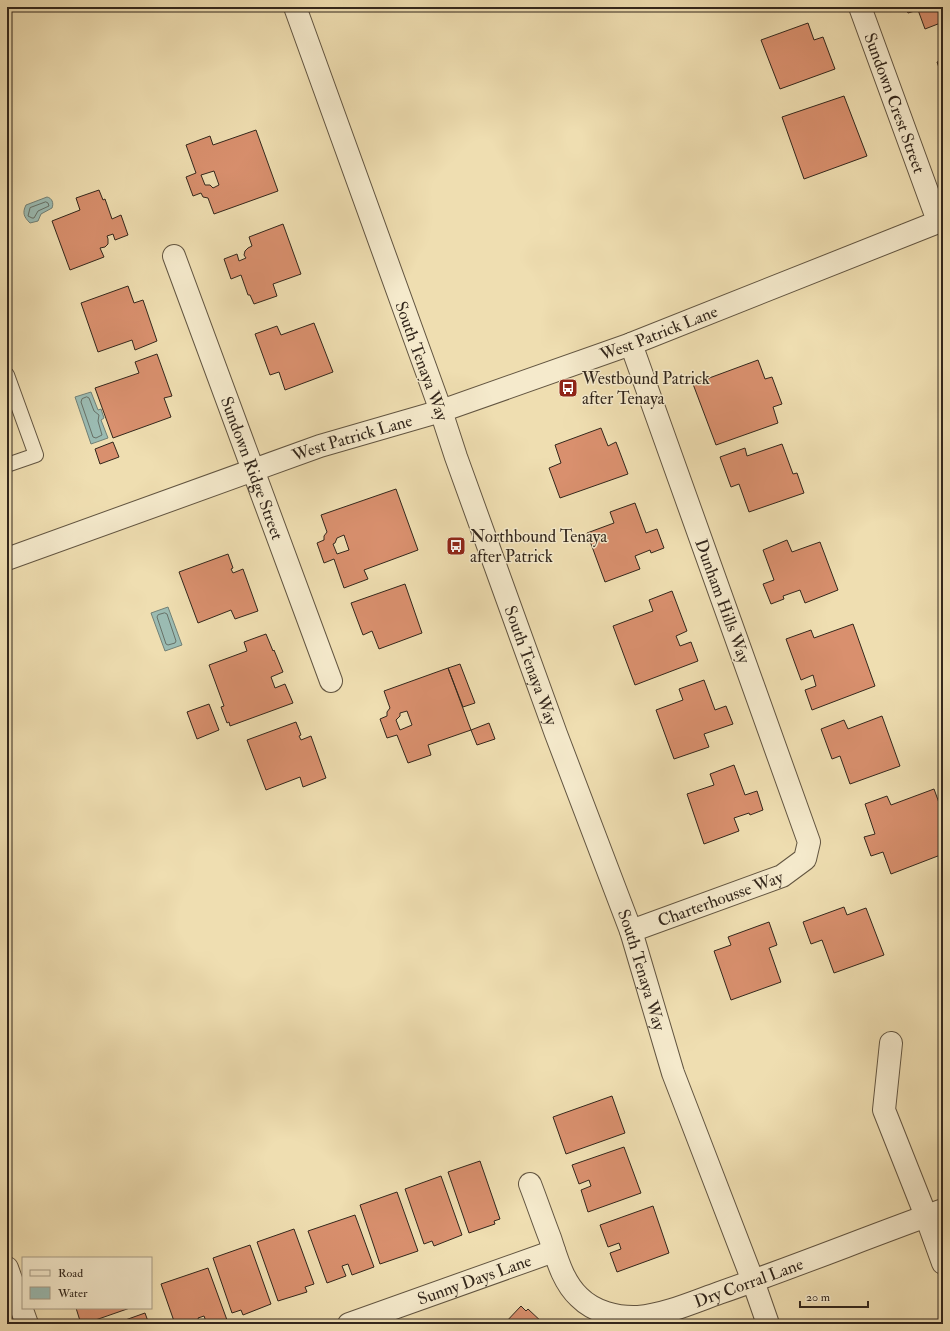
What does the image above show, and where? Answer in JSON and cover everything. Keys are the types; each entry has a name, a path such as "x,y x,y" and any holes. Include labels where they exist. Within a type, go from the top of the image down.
{"street":[{"name":"South Tenaya Way","path":"295,7 551,719 631,931 673,1072 768,1324"},
{"name":"Sundown Crest Street","path":"860,7 941,221"},
{"name":"West Patrick Lane","path":"7,559 320,446 441,411 631,344 941,221"},
{"name":"Sundown Ridge Street","path":"174,256 331,682"},
{"name":"Dunham Hills Way","path":"631,344 809,842 805,859"},
{"name":"Charterhousse Way","path":"631,931 782,876 805,859"},
{"path":"892,1044 884,1110 935,1213 943,1263"},
{"name":"Dry Corral Lane","path":"530,1184 562,1272 570,1286 588,1305 601,1311 619,1316 638,1317 654,1314 753,1281 935,1213"},
{"name":"Sunny Days Lane","path":"349,1324 554,1251"},
{"path":"7,1268 14,1306 27,1324"}],"lane":[{"path":"7,375 36,455 7,465"}],"water":[{"path":"47,197 52,201 52,208 41,214 38,221 30,223 24,215 26,205"},
{"path":"91,392 98,410 101,409 104,418 101,420 108,438 91,444 75,397"},
{"path":"168,607 182,645 165,651 151,613"}],"building":[{"path":"905,7 943,7 943,22 925,29 918,10 908,13"},
{"path":"808,23 814,40 823,37 835,69 780,89 761,40"},
{"path":"943,60 943,79 937,62"},
{"path":"844,96 867,156 804,179 782,117"},
{"path":"256,130 278,191 214,214 208,198 203,197 201,193 193,196 186,177 196,173 186,145 210,136 213,145","holes":["214,171 219,185 213,188 210,185 205,185 201,175"]},
{"path":"99,190 103,200 105,199 112,219 121,215 128,235 115,240 113,234 107,236 108,244 105,247 100,248 104,257 70,270 52,221 80,210 76,198"},
{"path":"283,224 301,274 273,284 277,296 254,304 250,295 248,295 241,275 231,279 224,259 237,254 239,261 246,258 244,255 245,251 252,246 249,237"},
{"path":"128,286 134,303 143,300 157,341 135,350 132,340 98,352 81,303"},
{"path":"314,323 333,372 285,390 279,372 270,375 255,334 277,326 281,335"},
{"path":"157,354 172,396 164,398 171,417 113,438 95,388 139,373 135,362"},
{"path":"758,360 765,379 772,377 782,404 773,407 778,423 716,445 693,384"},
{"path":"601,428 608,446 616,442 628,474 560,498 549,468 561,463 555,445"},
{"path":"113,442 119,457 100,464 95,449"},
{"path":"782,444 793,474 797,473 804,493 749,512 739,484 731,487 720,457 745,448 747,456"},
{"path":"396,489 418,550 364,570 368,579 344,588 334,559 324,563 317,543 324,540 324,536 327,532 321,515","holes":["344,535 349,550 337,554 333,544 337,538"]},
{"path":"635,503 646,533 657,529 664,548 651,553 650,550 635,556 640,569 605,582 587,533 614,523 610,512"},
{"path":"787,540 792,552 820,542 838,590 805,603 800,590 783,596 784,599 771,604 763,584 774,580 763,550"},
{"path":"228,554 233,568 231,569 233,573 243,569 258,611 235,619 231,610 198,623 179,572"},
{"path":"405,584 422,633 379,649 372,631 363,635 351,603"},
{"path":"672,591 687,631 676,636 680,646 691,642 698,661 635,685 613,626 653,611 649,600"},
{"path":"853,624 875,686 812,710 805,690 816,686 813,675 801,680 786,639 811,630 814,638"},
{"path":"266,634 283,672 271,677 275,688 285,684 293,703 230,726 229,722 227,723 221,707 224,706 209,665 247,651 244,642"},
{"path":"460,664 475,703 463,707 448,668"},
{"path":"448,668 471,730 428,745 431,755 408,763 397,735 387,738 380,719 387,716 387,712 390,708 384,691","holes":["407,711 412,725 400,730 396,720 400,716 400,713"]},
{"path":"704,680 715,710 726,706 733,724 704,734 709,747 674,759 656,710 683,700 679,689"},
{"path":"209,704 219,730 197,739 187,712"},
{"path":"882,716 900,766 850,784 840,756 832,759 821,729 844,720 848,729"},
{"path":"296,722 301,735 299,736 301,740 311,736 326,778 303,787 300,777 266,790 247,740"},
{"path":"489,723 495,739 477,745 471,730"},
{"path":"734,765 745,795 757,791 763,810 750,815 749,813 734,818 739,831 704,844 687,794 714,785 710,774"},
{"path":"934,789 943,811 943,854 891,874 883,852 871,856 864,837 875,834 865,804 887,796 891,805"},
{"path":"844,907 847,915 866,908 884,955 834,973 822,940 811,944 803,922"},
{"path":"769,922 777,945 769,948 781,982 731,1000 714,951 731,945 728,937"},
{"path":"612,1096 625,1133 566,1154 553,1117"},
{"path":"624,1147 641,1193 588,1212 581,1190 591,1186 589,1180 579,1184 572,1165"},
{"path":"480,1161 500,1219 494,1221 495,1224 469,1233 448,1172"},
{"path":"441,1176 462,1235 434,1246 432,1241 424,1244 405,1189"},
{"path":"397,1192 418,1251 380,1264 360,1205"},
{"path":"653,1206 669,1253 617,1272 610,1253 621,1249 619,1243 608,1247 600,1225"},
{"path":"355,1215 374,1267 352,1275 348,1264 342,1266 346,1276 327,1283 308,1231"},
{"path":"294,1229 314,1284 305,1287 307,1292 278,1301 257,1242"},
{"path":"250,1245 271,1304 243,1315 241,1310 232,1313 213,1258"},
{"path":"208,1268 227,1320 215,1324 207,1324 204,1316 198,1318 200,1324 175,1324 161,1284"},
{"path":"521,1306 526,1311 528,1309 544,1324 504,1324"},
{"path":"76,1309 127,1309 84,1324 81,1324"},
{"path":"145,1313 149,1324 114,1324"}],"place":[{"name":"Westbound Patrick after Tenaya","path":"568,388"},
{"name":"Northbound Tenaya after Patrick","path":"456,546"}]}
